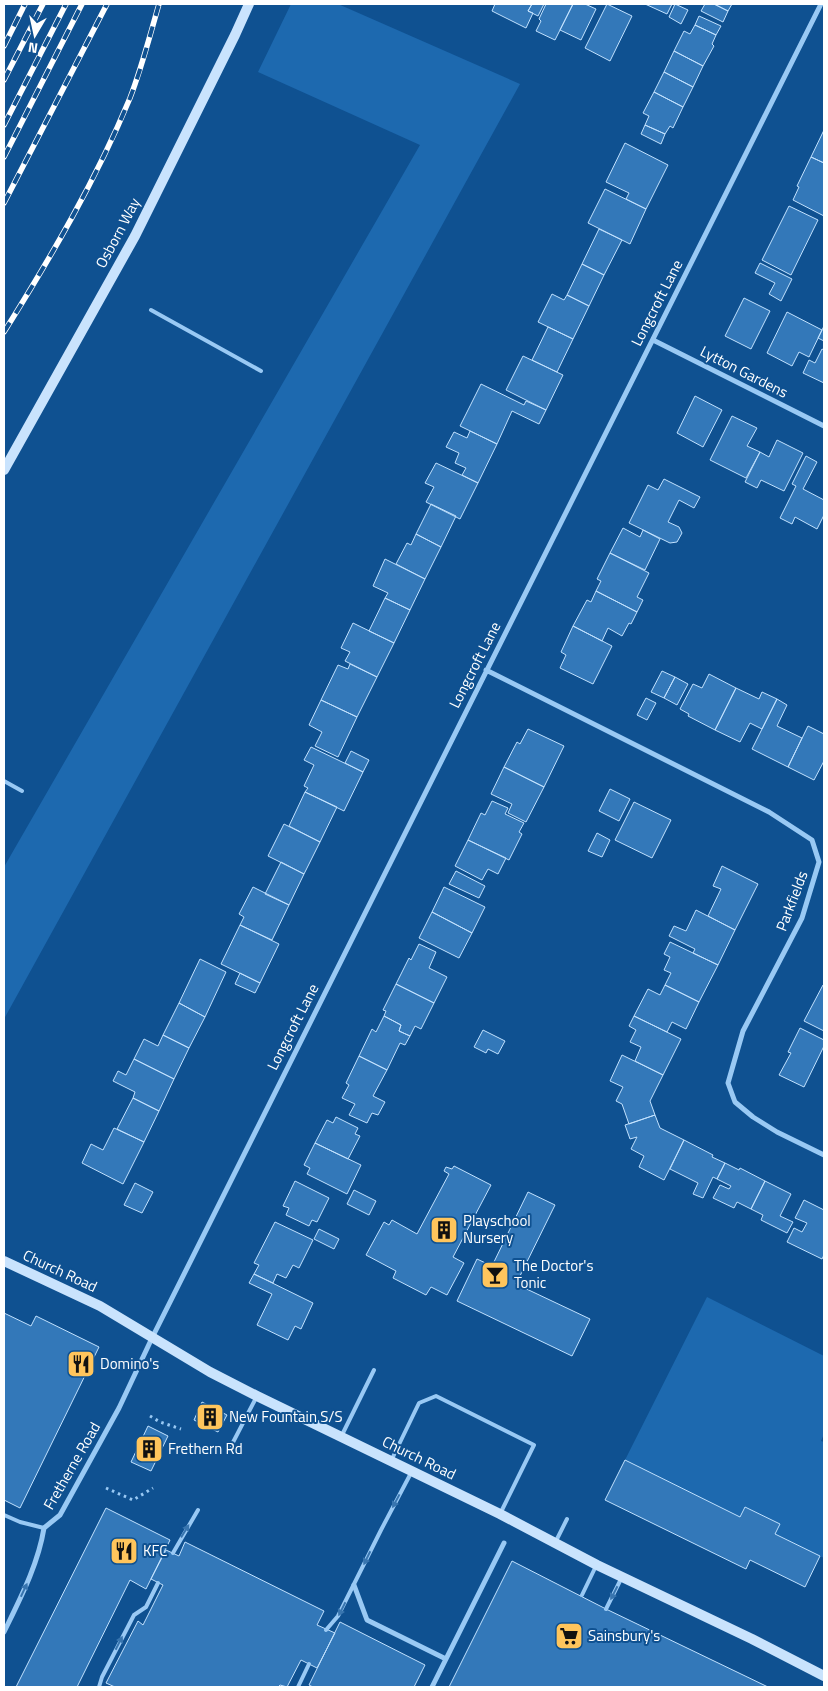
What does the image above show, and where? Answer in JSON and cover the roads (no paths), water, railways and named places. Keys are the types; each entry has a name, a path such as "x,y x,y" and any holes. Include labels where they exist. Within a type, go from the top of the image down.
{"street":[{"name":"Osborn Way","path":"4,470 135,236 249,4"},
{"name":"Longcroft Lane","path":"152,1338 821,4"},
{"name":"Lytton Gardens","path":"653,340 824,426"},
{"name":"Parkfields","path":"486,670 769,812 812,840 819,862 805,910 743,1031 728,1083 735,1102 753,1116 777,1132 824,1155"},
{"name":"Church Road","path":"4,1261 100,1306 210,1372 257,1396 500,1514 597,1565 824,1676"},
{"name":"Fretherne Road","path":"4,1632 28,1582 41,1546 44,1528 60,1515 119,1408 152,1338"},
{"path":"432,1687 504,1543"},
{"path":"354,1585 367,1620 446,1658"}],"lane":[{"path":"151,310 261,371"},
{"path":"4,782 22,791"},
{"path":"340,1436 374,1370"},
{"path":"228,1452 257,1396"},
{"path":"391,1461 419,1403 436,1396 534,1445 500,1514"},
{"path":"326,1630 338,1616 412,1471"},
{"path":"173,1553 198,1510"},
{"path":"4,1515 20,1522 44,1528"},
{"path":"555,1543 567,1519"},
{"path":"582,1596 597,1565"},
{"path":"606,1609 622,1577"},
{"path":"98,1687 134,1615 146,1607 158,1583"},
{"path":"298,1687 309,1664"}],"railway":[{"path":"4,46 25,4"},
{"path":"4,80 43,4"},
{"path":"4,125 66,4"},
{"path":"4,157 82,4"},
{"path":"4,203 107,4"},
{"path":"4,332 56,247 103,159 130,98 159,4"}],"place":[{"name":"Playschool Nursery","path":"444,1230"},
{"name":"The Doctor's Tonic","path":"495,1275"},
{"name":"Domino's","path":"81,1364"},
{"name":"New Fountain S/S","path":"210,1417"},
{"name":"Frethern Rd","path":"149,1449"},
{"name":"KFC","path":"124,1551"},
{"name":"Sainsbury's","path":"569,1636"}]}
